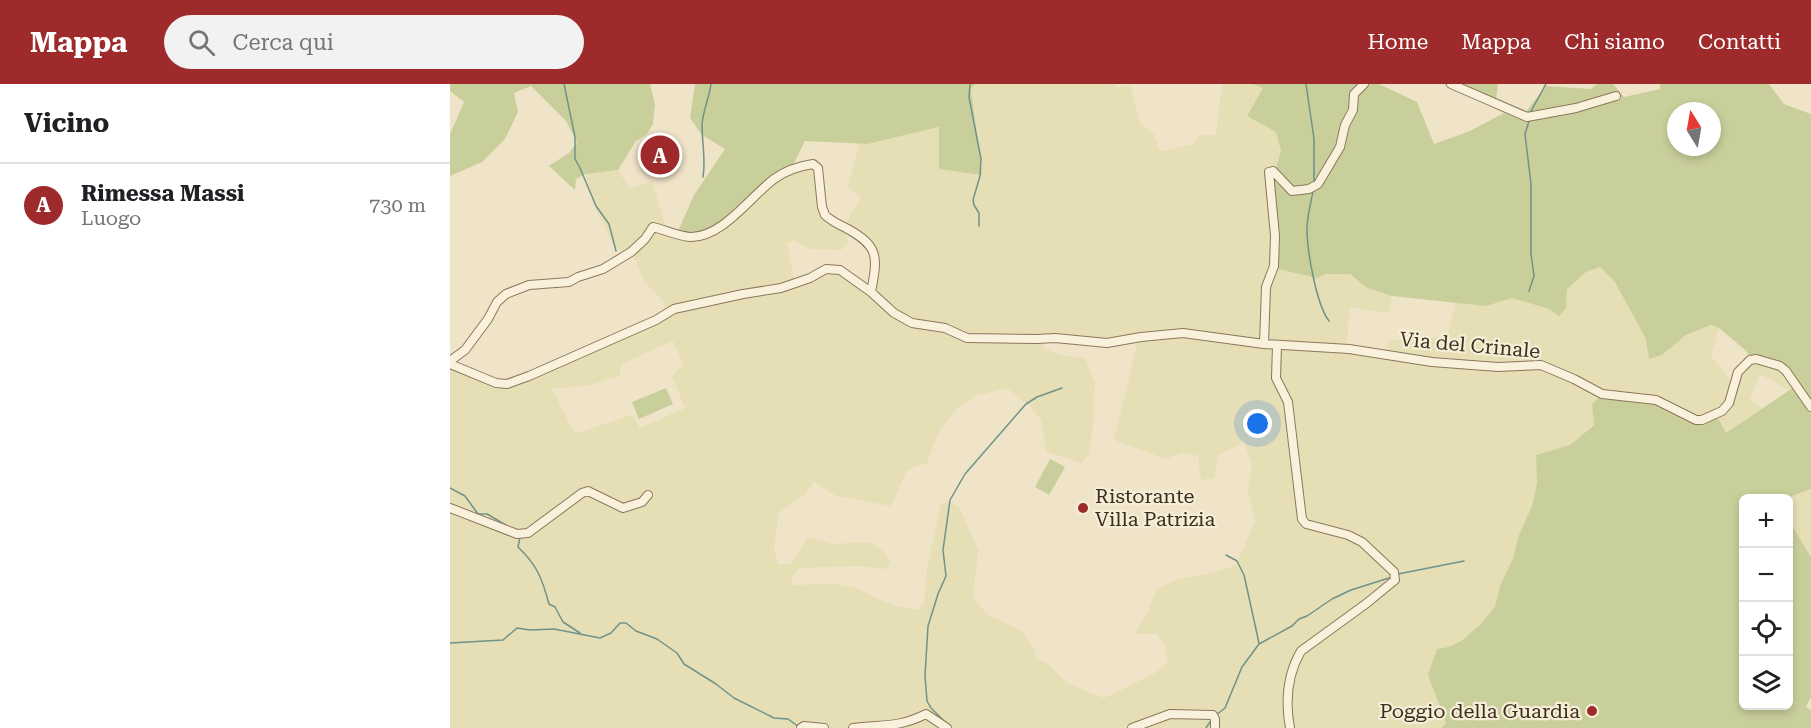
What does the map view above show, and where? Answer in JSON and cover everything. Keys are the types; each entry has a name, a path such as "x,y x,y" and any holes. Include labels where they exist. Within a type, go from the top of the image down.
{"street":[{"path":"1264,344 1266,287 1274,266 1275,246 1269,172 1273,171 1292,190 1309,189 1318,184 1340,147 1344,125 1353,110 1354,93 1364,84"},
{"path":"1451,84 1527,117 1576,108 1616,96"},
{"path":"450,362 465,350 488,319 497,302 506,294 530,285 568,282 603,269 631,252 645,239 653,227 688,237 700,236 716,229 775,178 805,165 813,164 818,168 825,215 870,244 874,263 871,292"},
{"name":"Via del Crinale","path":"450,362 496,383 507,384 656,320 674,309 781,288 810,278 826,269 840,270 871,292 894,313 912,323 945,328 967,338 1054,338 1107,343 1183,333 1264,344 1349,349 1432,362 1498,367 1541,365 1602,394 1656,400 1695,420 1702,420 1722,411 1729,403 1738,372 1750,360 1756,359 1780,366 1786,371 1811,407"},
{"path":"1276,345 1276,378 1288,402 1302,519 1306,524 1348,535 1362,542 1394,572 1395,580 1301,651 1294,663 1287,694 1286,707 1290,728"},
{"path":"450,508 517,534 528,533 582,493 588,491 623,508 642,502 648,495"},
{"path":"853,728 908,725 926,714 947,728"},
{"path":"1132,728 1170,714 1213,715 1215,728"},
{"path":"801,728 804,726 824,728"}],"shaded area":[{"path":"975,84 1115,84 1117,87 1130,86 1140,123 1154,134 1160,151 1192,145 1200,135 1216,135 1222,84 1252,84 1263,88 1282,151 1273,178 1280,236 1278,268 1326,274 1350,274 1367,288 1392,296 1389,313 1350,307 1346,351 1385,356 1389,340 1447,337 1456,302 1486,306 1512,298 1550,309 1566,308 1567,289 1586,272 1600,266 1615,281 1646,339 1662,355 1686,335 1711,325 1719,328 1711,356 1735,385 1741,370 1755,362 1780,368 1794,387 1789,390 1760,374 1750,399 1762,408 1726,433 1695,418 1592,405 1594,424 1570,445 1536,455 1537,483 1532,506 1500,586 1495,607 1480,625 1461,641 1449,647 1428,675 1446,723 1441,728 450,728 450,364 506,389 650,326 666,305 644,281 634,257 616,248 596,211 585,174 618,170 630,189 652,181 667,232 724,229 789,174 811,167 817,171 819,210 828,222 846,234 848,242 841,250 810,249 794,240 787,243 795,284 826,272 837,274 871,292 879,263 873,243 862,232 846,224 861,197 848,186 859,143 867,144 940,127 981,175 971,89","holes":["673,341 683,364 672,376 685,408 640,428 632,415 575,434 552,389 586,386 620,376 621,364","1138,341 1114,440 1166,459 1183,452 1198,456 1201,480 1214,478 1218,455 1244,443 1252,464 1248,490 1255,522 1236,565 1176,580 1157,589 1135,634 1157,634 1164,644 1168,662 1154,674 1104,698 1067,683 1047,663 1037,659 1034,648 1022,631 988,615 973,598 978,550 959,506 948,502 941,504 927,568 924,604 917,610 892,605 856,588 834,584 791,585 792,577 800,568 858,566 887,569 891,563 885,552 869,542 833,544 808,537 791,564 778,564 774,550 779,513 804,495 814,482 836,496 891,506 907,470 927,463 940,429 959,407 976,396 1007,388 1029,405 1041,420 1046,451 1081,463 1089,454 1095,382 1085,358 1062,355 1043,348 1042,342 1099,346"]},
{"path":"1811,489 1811,557 1793,528 1793,495"}],"green space":[{"path":"450,84 650,84 655,104 653,124 647,134 636,141 618,170 585,174 576,179 575,190 549,166 569,153 577,142 566,121 531,86 514,93 518,112 505,139 482,162 450,176 450,134 464,102 450,91"},
{"path":"695,84 975,84 971,89 982,175 939,169 939,127 867,144 805,141 789,174 724,229 692,241 676,236 694,195 725,149 702,135 690,118"},
{"path":"1252,84 1379,84 1417,102 1434,144 1470,131 1504,113 1444,84 1498,84 1496,100 1525,113 1546,86 1591,89 1597,84 1613,84 1624,97 1660,89 1660,84 1769,84 1784,104 1811,114 1811,489 1793,495 1739,494 1739,710 1793,710 1793,528 1811,557 1811,697 1806,707 1811,710 1811,728 1441,728 1446,723 1428,675 1437,649 1449,647 1461,641 1480,625 1495,607 1500,586 1532,506 1537,483 1536,455 1570,445 1594,425 1592,405 1605,390 1659,398 1695,418 1713,409 1726,433 1794,387 1780,368 1755,362 1745,350 1719,328 1711,325 1686,335 1662,355 1649,359 1646,339 1615,282 1600,267 1586,272 1567,289 1566,308 1559,316 1549,309 1512,298 1486,306 1392,296 1367,288 1350,274 1326,274 1317,278 1278,269 1280,236 1273,178 1281,151 1276,132 1247,116 1263,88"},
{"path":"666,388 673,404 639,419 632,402"},
{"path":"1050,459 1065,467 1049,495 1035,487"}],"waterway":[{"path":"564,84 575,137 575,159 596,206 609,224 616,251"},
{"path":"703,177 702,125 711,84"},
{"path":"970,84 969,97 981,159 980,176 973,200 979,213 979,226"},
{"path":"1306,84 1314,139 1314,183"},
{"path":"1530,113 1546,84"},
{"path":"1529,121 1525,134 1531,184 1531,254 1534,276 1529,291"},
{"path":"1313,191 1308,214 1307,238 1316,290 1329,321"},
{"path":"947,724 927,701 925,676 928,626 946,576 943,550 950,500 965,474 1026,404 1037,397 1062,388"},
{"path":"450,488 465,496 478,514 487,514 509,527"},
{"path":"520,537 518,547 538,572 549,604 555,607 563,622 580,633"},
{"path":"1226,555 1237,561 1244,575 1259,643"},
{"path":"1398,574 1464,561"},
{"path":"1215,716 1225,708 1242,667 1259,644 1292,626 1299,619 1332,599 1351,590 1389,578"},
{"path":"450,643 503,640 517,628 554,629 600,638 611,633 620,623 626,623 636,631 657,639 677,653 684,664 734,698 774,718 788,719 799,727"},
{"path":"1206,728 1212,719"}],"place":[{"name":"Rimessa Massi","path":"660,155"},
{"name":"Ristorante Villa Patrizia","path":"1083,508"},
{"name":"Poggio della Guardia","path":"1592,711"}]}
